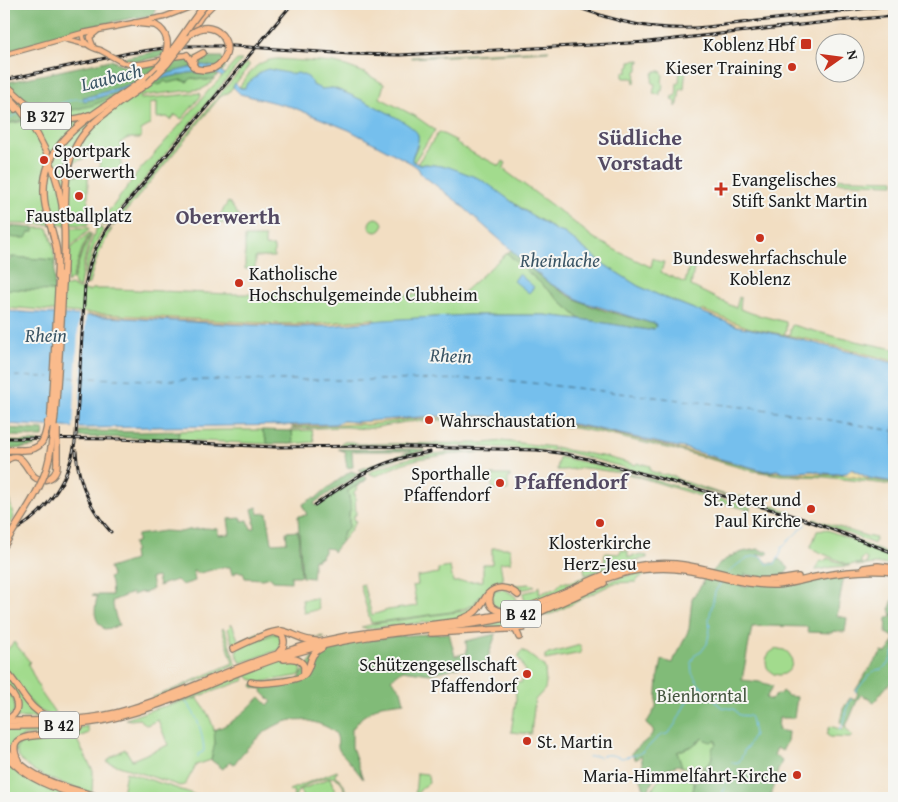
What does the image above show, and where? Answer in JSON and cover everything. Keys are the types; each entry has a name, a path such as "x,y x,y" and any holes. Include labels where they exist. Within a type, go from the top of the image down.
{"highway":[{"name":"B 327","path":"58,299 56,248 44,200 46,174 53,155 64,139 77,127 159,66 206,4"},
{"name":"B 327","path":"4,538 30,496 40,474 48,445 53,413 68,170 72,156 80,138 98,119 144,86 167,64 198,20 213,4"},
{"path":"135,23 155,25 164,32 168,43 159,66"},
{"path":"187,38 198,30 208,28 220,32 227,44 225,58 217,66 202,71 192,66 190,57 203,53"},
{"name":"B 327","path":"4,84 34,109 55,119 73,120 98,112"},
{"name":"B 327","path":"4,91 29,121 46,150 58,183 64,220"},
{"name":"B 327","path":"4,97 20,116 36,140 46,160 54,182 61,228 52,445 44,476 4,546"},
{"path":"4,452 13,449 32,450 42,444 53,413"},
{"path":"4,462 8,458 20,458 35,477 43,480 54,475 57,460 57,423 53,413"},
{"name":"B 42","path":"4,721 74,720 96,718 130,710 238,668 328,640 455,622 509,612 541,602 620,569 651,564 676,564 756,584 774,585 847,572 894,570"},
{"name":"B 42","path":"744,580 773,580 818,572 878,566 894,570"},
{"name":"B 42","path":"4,726 57,725 99,721 131,714 275,657 368,637 480,623 519,614 557,601 626,572 688,568"},
{"path":"525,617 529,618 626,572"},
{"path":"455,622 476,611 488,594 495,589 507,588 518,595"},
{"path":"495,589 490,596 491,605 497,610 509,612"},
{"path":"409,631 423,633 523,628 533,616"},
{"path":"511,629 516,631 519,637"},
{"path":"233,649 273,632 281,631 304,640 328,640"},
{"path":"269,634 278,634 284,639 283,647 275,657"},
{"path":"251,682 259,684 301,677 306,672 316,651 335,643"},
{"path":"275,657 301,661 305,668 301,677"},
{"path":"4,670 13,679 36,711 49,717 74,720"},
{"path":"4,687 13,695 17,706 14,716 4,721"},
{"path":"20,764 14,749 17,742 22,738 56,733 94,724 99,721"},
{"path":"4,747 20,764 36,775 88,796"},
{"path":"5,755 23,772 39,782 55,788 102,798"}],"main road":[{"path":"4,55 83,33 164,17 199,4"},
{"path":"91,45 90,37 98,30"},
{"path":"83,33 83,39 91,45 127,64 190,57"},
{"path":"62,38 91,45"}],"green space":[{"path":"4,4 156,4 154,15 97,26 4,52"},
{"path":"165,50 162,56 147,60 131,61 121,58"},
{"path":"548,51 411,58 411,57"},
{"path":"198,57 222,57 225,68 222,72 207,66 192,67 84,97 84,100 188,73 211,70 219,74 214,79 192,78 187,82 182,80 168,83 164,81 158,85 155,83 146,89 108,99 91,106 4,124 4,83 111,60 132,68"},
{"path":"278,59 334,63 365,73 384,84 380,98 415,116 435,130 414,162 411,160 418,145 396,118 345,92 332,88 322,89 314,85 303,75 298,74 292,74 245,88 239,87 259,64"},
{"path":"238,60 242,60 108,224 101,225 99,221 113,206 139,171 209,90"},
{"path":"640,60 638,62 638,70 636,71 635,83 633,78 623,78 623,72 628,72 630,61"},
{"path":"247,62 249,66 229,92 220,97 114,226 112,226 116,219"},
{"path":"681,65 686,65 684,89 680,89 676,107 676,102 672,99 673,96 676,96 677,83 679,83 680,69 678,69"},
{"path":"655,71 661,71 663,75 660,95 653,94 655,84 652,83"},
{"name":"Sportpark Oberwerth","path":"190,78 214,79 202,89 140,96 141,99 200,93 201,96 182,119 175,115 171,120 167,117 157,118 157,102 150,103 150,125 141,130 141,138 128,138 121,142 121,170 100,171 99,152 95,152 94,148 93,154 86,154 84,159 71,165 69,175 88,175 88,225 4,223 4,124 41,116 55,121 61,119 49,114 78,109 111,98 110,100 135,97 156,83 182,80 187,82"},
{"path":"439,132 457,141 454,142 483,159 499,166 503,161 506,163 503,169 594,238 619,252 651,267 653,258 664,262 661,272 685,283 690,262 695,262 691,286 736,308 739,297 741,298 740,309 786,322 784,334 790,335 792,325 894,349 894,363 737,326 638,286 605,265 564,233 556,230 481,181 454,169 429,164 417,164"},
{"path":"814,178 894,180 894,184 814,182"},
{"path":"228,202 230,203 243,223 215,223"},
{"path":"373,218 379,218 383,225 379,232 373,232 369,228 369,222"},
{"path":"4,226 9,226 10,237 34,232 34,228 48,228 55,260 11,257 4,261"},
{"path":"9,226 34,228 34,232 29,232 26,238 10,237"},
{"path":"68,228 89,228 89,230 68,249"},
{"path":"97,228 102,228 103,230 94,247 84,279 88,253"},
{"path":"110,229 112,229 98,255 89,284 86,285 97,248"},
{"path":"89,233 72,279 67,283 68,251"},
{"path":"91,234 80,288 74,285 73,280 83,250"},
{"path":"245,237 265,237 265,246 274,247 274,257 255,257 255,269 245,269"},
{"path":"511,250 538,275 580,301 598,308 655,323 656,327 648,330 580,319 507,253"},
{"path":"507,253 580,319 544,315 468,315 374,321 373,319 318,324 280,324 4,308 4,289 54,291 70,285 89,291 92,289 116,289 229,294 460,295"},
{"path":"11,257 55,260 54,291 4,289 4,263 11,260"},
{"path":"452,418 556,424 593,429 762,471 840,475 894,483 894,485 753,471 684,452 569,427 463,420 431,420"},
{"path":"410,419 428,419 428,421 406,422 366,429 346,427 291,429 295,427 366,425"},
{"path":"4,428 44,430 43,437 4,436"},
{"path":"262,430 268,444 178,440 179,431"},
{"path":"262,430 292,431 293,444 268,444"},
{"path":"312,430 314,442 293,444 292,431"},
{"path":"79,431 179,431 178,440 79,437"},
{"path":"4,441 40,442 33,447 4,450"},
{"path":"503,441 553,447 553,451 512,448 340,445 342,442 354,442 356,444 484,443"},
{"path":"555,447 607,457 636,465 637,463 643,464 650,466 650,471 676,477 677,479 716,492 738,498 739,496 746,498 746,500 773,506 795,515 604,462 555,451"},
{"path":"338,449 414,449 425,451 394,459 364,472 358,470 412,451 352,451 353,467 347,468 346,452"},
{"path":"458,452 487,452 418,459 401,464 376,476 368,473 412,458"},
{"path":"559,457 603,466 622,473 585,468 557,470"},
{"path":"351,471 359,474 314,503 316,506 357,479 363,476 366,477 367,479 348,491 351,509 349,513 349,527 344,532 342,541 333,552 332,549 325,548 321,558 318,557 318,560 314,559 312,578 302,577 298,516 307,515 303,504 313,498 315,499"},
{"path":"623,471 750,507 750,510 718,502 624,473"},
{"name":"Sporthalle Pfaffendorf","path":"492,475 510,475 510,478 508,478 508,491 492,489"},
{"path":"366,480 354,492 356,515 354,515 354,521 356,521 342,541 340,539 349,527 350,503 348,491"},
{"path":"4,491 7,491 14,518 5,531 4,531"},
{"path":"257,507 258,514 267,513 272,543 287,542 286,532 298,531 301,576 291,576 291,582 273,581 271,577 262,579 245,578 243,572 232,574 230,567 223,567 200,573 193,571 195,581 182,585 177,580 159,586 157,577 151,578 153,589 145,593 141,592 133,595 132,593 112,601 119,625 104,629 100,625 95,615 97,597 92,595 112,595 109,578 112,576 109,568 134,560 133,552 135,551 133,543 137,542 137,535 206,528 218,529 218,535 230,534 228,519 242,518 242,521 248,520 251,529 255,528 252,509"},
{"path":"814,519 876,538 874,544 813,521"},
{"path":"825,529 894,556 894,565 856,566 857,564 867,563 867,559 864,557 861,559 861,563 849,565 810,548 817,531"},
{"path":"492,548 510,548 511,562 500,563 503,580 489,586 471,605 454,612 371,623 360,585 363,584 372,615 388,610 417,606 413,586 418,585 417,577 438,573 438,569 450,567 453,582 483,581 483,564 492,564"},
{"name":"Bienhorntal","path":"759,549 769,553 766,555 758,554 768,563 775,563 779,559 789,568 784,576 758,577 744,574 746,575 740,586 747,587 749,585 844,575 837,616 847,618 845,632 807,632 808,627 752,627 742,680 773,686 766,698 771,700 782,691 788,696 797,697 794,718 779,718 778,730 788,732 787,742 782,751 777,748 774,755 782,761 770,798 691,798 694,781 698,781 702,769 712,758 712,749 716,744 714,740 711,742 703,738 692,746 677,752 682,767 678,765 663,771 653,781 648,791 645,791 641,780 643,769 641,755 636,760 631,753 649,738 654,731 646,724 656,707 658,677 662,660 673,663 676,657 689,629 692,598 703,583 704,576 708,577 718,565 736,554"},
{"path":"621,550 628,551 628,557 640,555 647,556 647,558 619,564 585,575 584,567 604,567 605,553 619,554"},
{"path":"827,558 849,566 815,570 819,562"},
{"path":"672,570 684,572 672,571 646,575 639,578 636,582 614,583 554,613 532,621 532,619 613,580 643,572"},
{"path":"596,573 598,574 571,587 526,604 523,593 535,590 540,586 539,594 556,588 562,582 570,582"},
{"path":"503,582 535,586 528,589 515,589 499,586 475,610 462,618 362,628 378,623 463,611 469,608 491,587"},
{"path":"504,589 515,596 520,606 504,610 492,605 492,594 496,590"},
{"path":"894,595 894,637 886,633 887,618 892,617 890,608"},
{"path":"316,598 319,609 304,613 302,600"},
{"path":"521,615 520,626 438,630"},
{"path":"232,624 239,642 252,635 278,626 311,638 324,637 309,639 286,631 237,645 232,642 228,628"},
{"path":"223,628 236,665 154,699 153,697 233,663"},
{"path":"449,633 455,656 467,653 466,641 496,634 486,663 430,674 403,670 391,679 401,690 404,702 381,705 362,717 352,729 352,747 363,779 338,748 337,736 334,732 313,722 301,720 279,724 268,730 249,746 234,764 230,761 223,769 211,760 215,743 214,730 233,721 260,697 268,705 272,702 262,692 263,689 255,688 252,686 253,684 298,680 314,657 322,650 328,649 328,647 395,636"},
{"path":"274,634 279,635 283,640 279,650 241,663 236,653 238,648"},
{"path":"14,642 30,662 28,664 42,694 56,714 54,717 36,709 4,668 4,651"},
{"path":"894,642 894,681 887,686 874,702 861,694 845,727 840,722 843,709 850,698 855,700 858,693 855,691 867,672 882,652 886,653"},
{"path":"580,645 581,653 545,660 545,655"},
{"path":"779,649 788,653 792,662 788,671 779,675 770,671 766,662 770,653"},
{"path":"521,651 524,651 544,666 545,669 545,689 535,700 531,734 511,732 516,699 515,681 521,683 525,671 518,658"},
{"path":"290,659 302,664 301,674 260,682 250,679 245,673 274,663"},
{"path":"4,672 45,718 13,718 18,705 4,686"},
{"path":"241,674 245,680 194,698 169,704"},
{"path":"4,689 12,697 15,705 14,713 4,718"},
{"path":"197,698 210,720 214,732 215,745 211,760 196,765 185,785 180,786 107,762 111,757 125,749 132,760 168,745 158,720 147,725 139,719 126,719 157,708"},
{"path":"87,726 89,733 76,738 93,771 92,793 64,784 35,771 20,759 16,750 21,739 57,734"},
{"path":"830,726 843,730 845,727 852,736 850,738 829,737 827,734"},
{"path":"70,727 60,731 23,736 14,754 4,740 4,729"},
{"path":"703,738 716,741 708,765 699,768 682,767 677,752 692,746"},
{"path":"4,758 21,774 39,784 80,798 4,798"},
{"path":"337,771 335,776 341,780 345,788 344,798 342,798 344,791 341,782 331,777 304,787 298,791 295,798 293,798 294,791 290,792 289,790"},
{"path":"675,771 677,775 690,777 690,780 694,781 691,798 644,798 645,796 650,796 656,783 662,777"},
{"path":"126,772 202,798 104,797 106,792 122,793"},
{"path":"417,773 427,774 429,783 415,796"},
{"path":"330,778 338,798 303,798 300,790"}],"sand":[{"path":"702,310 750,328 811,340 894,361 894,363 737,326 701,312"},
{"path":"84,313 280,324 318,324 374,319 374,321 330,326 279,326 84,315"},
{"path":"434,416 484,416 572,424 684,448 771,471 813,471 822,473 849,471 851,469 869,478 894,483 840,475 762,471 670,447 593,429 562,424 452,418 410,419 366,425 291,426"}],"water":[{"path":"202,65 214,67 225,74 222,77 211,70 188,73 159,79 84,101 83,97"},
{"path":"268,69 292,74 298,73 308,77 313,85 321,89 333,88 396,117 407,124 418,135 418,142 412,161 420,165 449,167 478,178 523,210 557,231 564,233 605,265 638,286 737,326 786,336 894,363 894,482 869,478 851,469 847,473 834,474 813,471 765,471 684,448 594,428 572,424 484,416 434,416 356,422 343,421 335,424 296,425 82,428 4,424 4,311 301,327 468,315 544,315 648,330 656,327 655,323 583,302 549,283 459,203 421,174 418,168 411,163 349,130 292,107 240,94 233,87 235,83 240,88 245,88 262,71"},
{"path":"519,274 534,287 529,293 514,281"}],"pier":[{"path":"79,313 86,313 79,430 73,430"}],"waterway":[{"name":"Laubach","path":"39,110 75,99 83,99"},
{"name":"Laubach","path":"28,114 36,112"},
{"name":"Laubach","path":"4,117 21,114"},
{"path":"729,572 740,563 754,556 762,557 767,564 775,564 782,547 806,524"},
{"path":"722,581 715,592 709,619 710,629 707,644 701,652 695,655 691,662 692,673 700,686 721,707 734,709 739,715 750,716 751,718 754,734 739,762 731,763"},
{"path":"855,692 871,673 882,669 889,663 894,651"},
{"path":"588,757 613,755 622,758 642,752 657,738 667,734 672,729 689,698 700,686"},
{"path":"839,729 845,719 846,710 851,699"},
{"path":"186,702 199,724 202,736 204,749 203,752 198,754 198,757"},
{"path":"721,798 731,770"}],"ferry route":[{"path":"4,376 50,377"},
{"path":"59,377 150,380 496,379 778,411 894,431"}],"railway":[{"path":"4,536 32,519 54,496 62,482 73,452 76,435 85,285 96,248 117,215 292,4"},
{"path":"570,4 621,21 671,28 707,27 894,5"},
{"path":"4,80 129,53 187,46 234,46 350,54 400,55 648,42 894,16"},
{"path":"4,438 120,439 274,447 373,446 537,450 597,461 791,515 894,553"},
{"path":"76,451 79,474 86,494 97,514 111,532"},
{"path":"315,505 372,469 410,456 430,452"}],"place":[{"name":"Koblenz Hbf","path":"806,44"},
{"name":"Kieser Training","path":"792,67"},
{"name":"Sportpark Oberwerth","path":"44,160"},
{"name":"Evangelisches Stift Sankt Martin","path":"721,189"},
{"name":"Faustballplatz","path":"79,196"},
{"name":"Bundeswehrfachschule Koblenz","path":"760,238"},
{"name":"Katholische Hochschulgemeinde Clubheim","path":"239,283"},
{"name":"Wahrschaustation","path":"429,420"},
{"name":"Sporthalle Pfaffendorf","path":"500,483"},
{"name":"St. Peter und Paul Kirche","path":"811,509"},
{"name":"Klosterkirche Herz-Jesu","path":"600,523"},
{"name":"Schützengesellschaft Pfaffendorf","path":"527,674"},
{"name":"St. Martin","path":"527,741"},
{"name":"Maria-Himmelfahrt-Kirche","path":"797,775"}],"district":[{"name":"Südliche Vorstadt","path":"640,150"},
{"name":"Oberwerth","path":"228,216"},
{"name":"Pfaffendorf","path":"571,481"}],"water label":[{"name":"Rheinlache","path":"560,260"},
{"name":"Rhein","path":"46,335"},
{"name":"Rhein","path":"451,355"}]}
